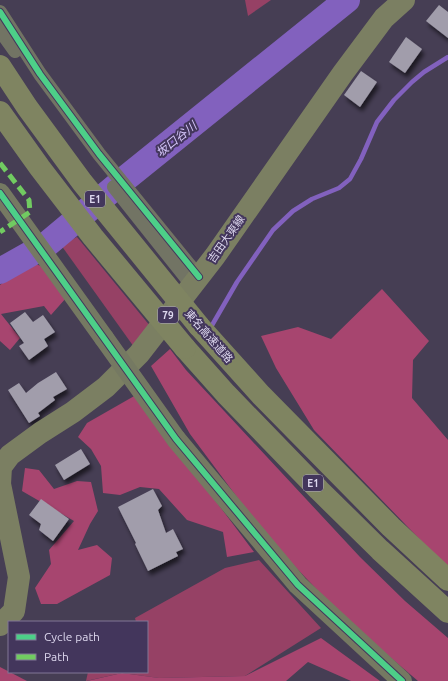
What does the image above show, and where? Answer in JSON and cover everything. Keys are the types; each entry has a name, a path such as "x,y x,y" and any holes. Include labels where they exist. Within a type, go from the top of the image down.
{"highway":[{"name":"東名高速道路","path":"0,66 27,107 82,182 199,326 261,395 391,527 448,580"},
{"name":"E1","path":"0,112 40,168 93,237 185,348 226,394 380,550 448,612"}],"main road":[{"name":"吉田大東線","path":"0,625 14,611 19,577 0,484 1,467 10,455 40,433 73,412 106,387 139,354 196,281 348,66 384,18 404,0"}],"street":[{"path":"0,12 132,210 196,281"},
{"path":"0,30 97,159 152,220 196,281"},
{"path":"0,194 176,439 298,585 402,681"}],"shaded area":[{"path":"245,0 271,0 248,16"},
{"path":"77,237 155,332 134,347 61,245"},
{"path":"26,262 42,266 66,298 51,315 44,306 1,314 20,338 10,350 0,341 0,285"},
{"path":"382,289 429,341 413,360 412,398 448,440 448,566 433,553 314,430 276,368 261,336 298,327 331,339"},
{"path":"170,349 186,370 360,557 405,601 448,638 448,681 418,681 342,616 266,536 190,434 151,366"},
{"path":"136,395 254,552 227,557 223,532 187,520 159,489 140,487 120,495 103,493 101,466 91,449 78,437 87,423"},
{"path":"25,468 39,470 54,489 77,481 91,482 98,511 78,550 97,545 112,558 110,575 57,604 41,604 35,588 51,564 49,550 74,521 22,491"},
{"path":"259,560 321,628 245,676 159,678 122,673 148,673 148,621 136,621 135,618 225,568"},
{"path":"321,638 380,681 351,681 308,662 286,681 87,681 122,673 159,678 245,676"},
{"path":"0,667 8,671 8,673 12,673 27,681 0,681"},
{"path":"88,673 122,673 86,681"}],"building":[{"path":"439,5 448,12 448,38 426,21"},
{"path":"406,37 422,49 405,73 389,62"},
{"path":"361,71 377,82 360,107 344,95"},
{"path":"25,312 33,322 43,315 55,332 44,339 48,346 29,360 19,346 24,343 10,323"},
{"path":"56,372 67,389 53,397 55,400 38,413 40,416 29,423 8,390 19,383 26,393 38,383"},
{"path":"81,449 90,464 64,480 55,465"},
{"path":"153,489 162,506 158,510 166,533 173,529 183,549 176,552 178,556 148,571 118,507"},
{"path":"41,499 69,519 53,541 39,530 41,524 29,515"}],"waterway":[{"name":"坂口谷川","path":"0,271 46,245 126,178 347,0"},
{"path":"211,327 237,282 273,230 293,211 312,199 339,188 350,179 361,159 377,122 394,100 424,72 448,57"}],"marked path":[{"path":"0,163 29,200 30,212 0,232"}],"cycle path":[{"path":"0,12 40,74 99,154 199,277"},
{"path":"0,193 176,439 298,585 402,681"}]}
